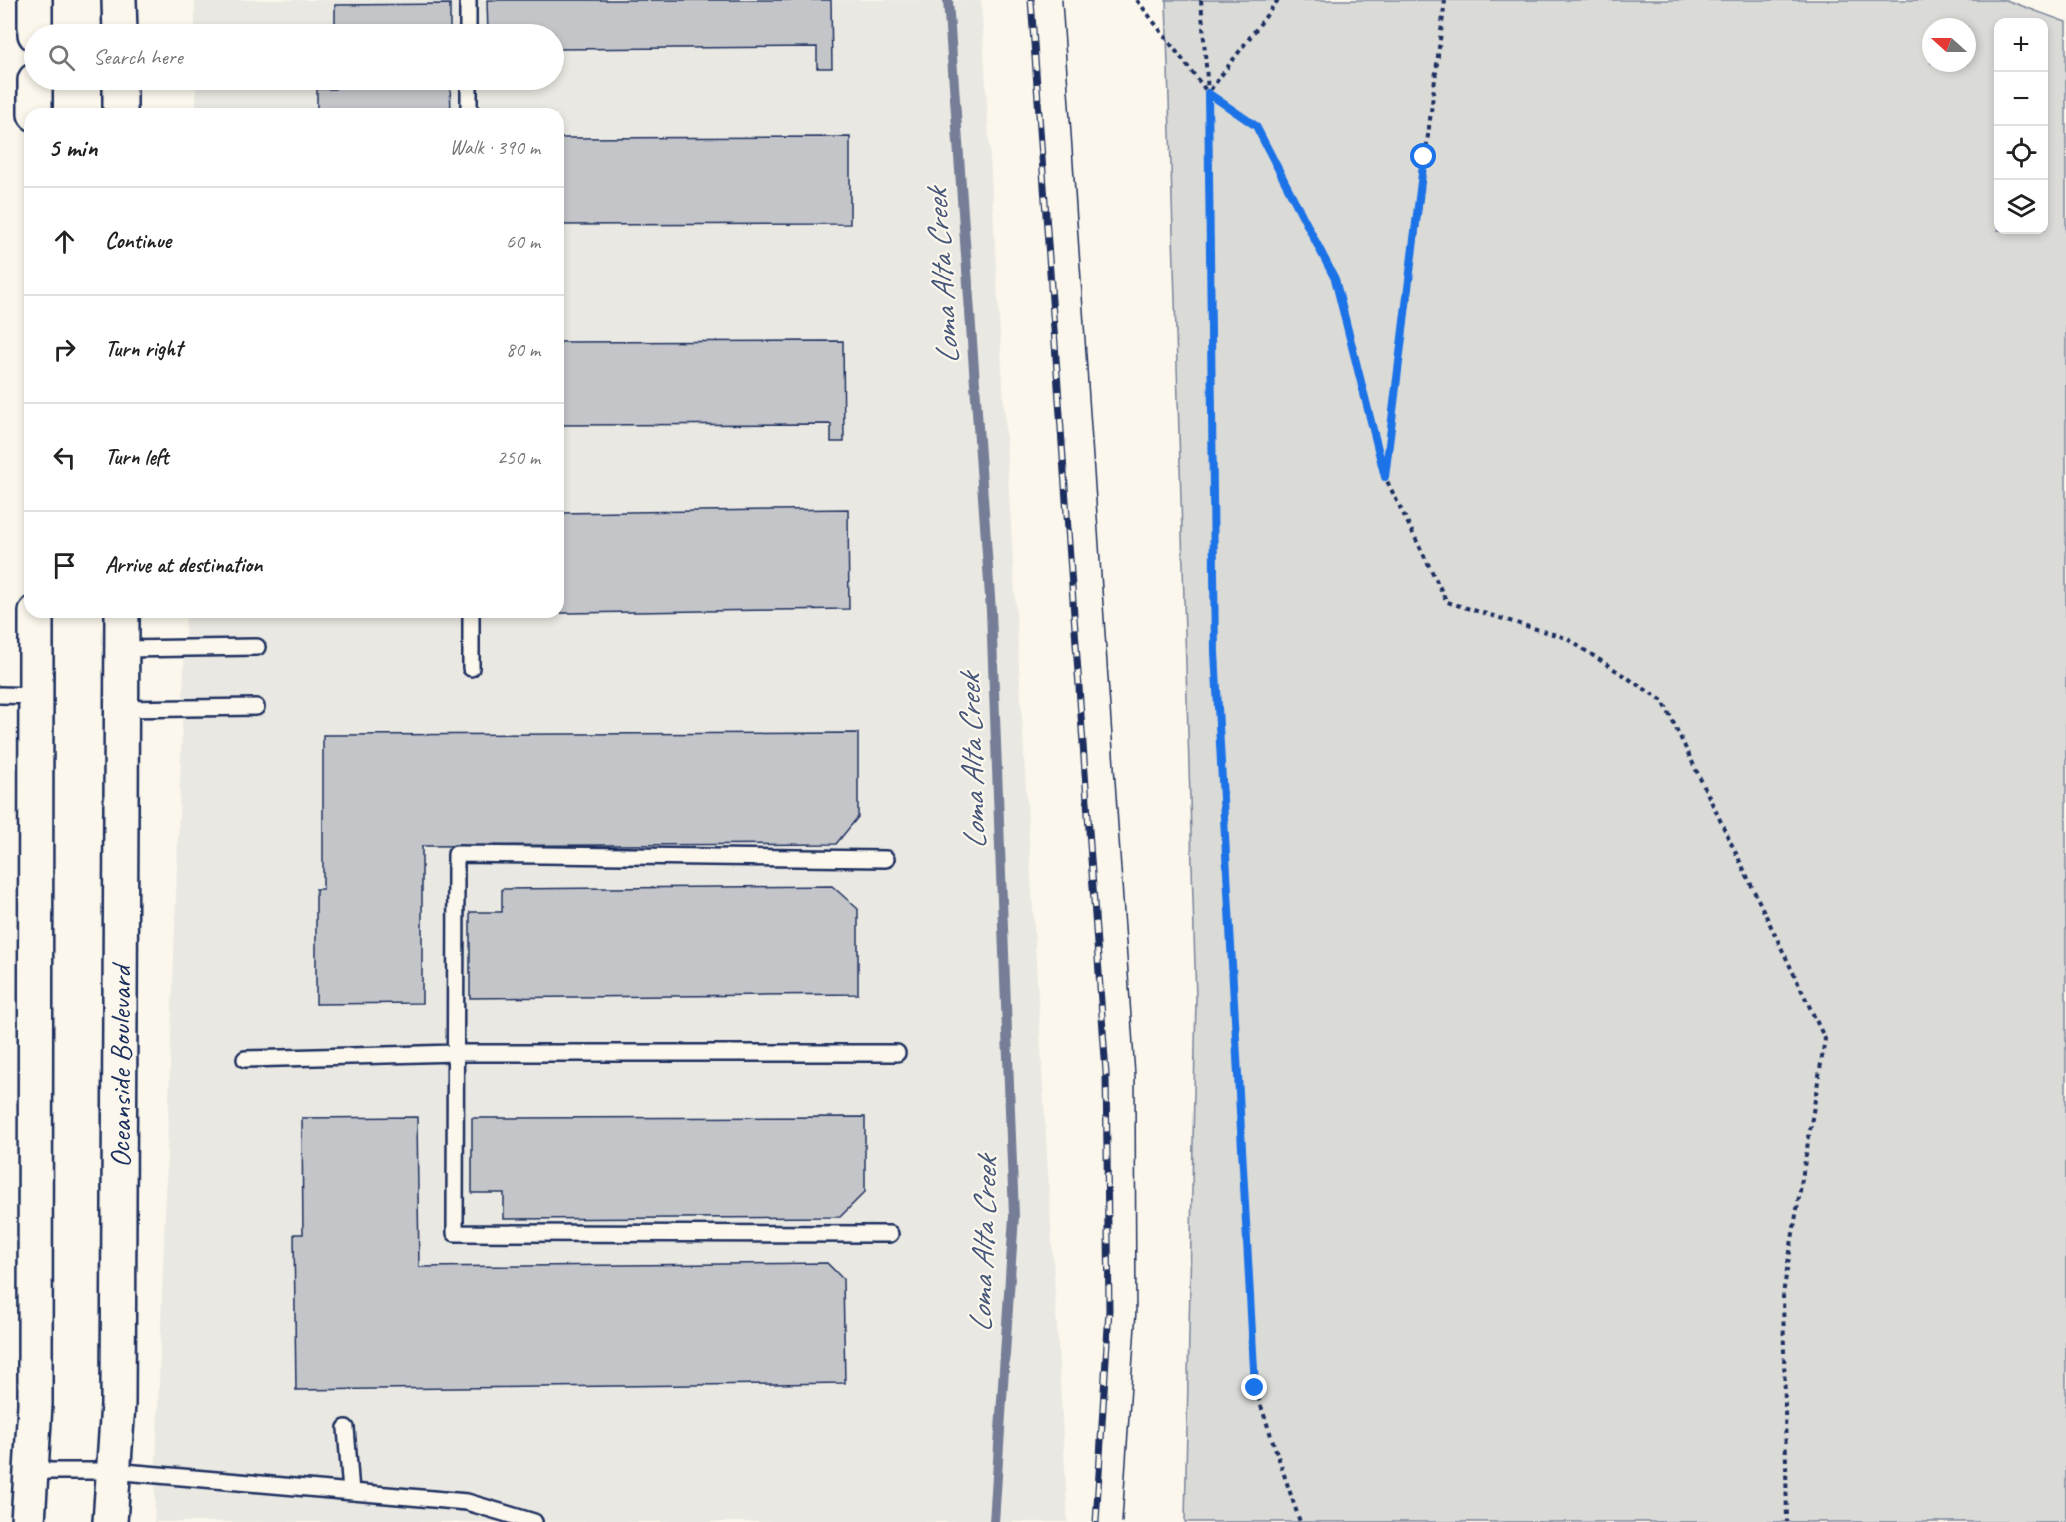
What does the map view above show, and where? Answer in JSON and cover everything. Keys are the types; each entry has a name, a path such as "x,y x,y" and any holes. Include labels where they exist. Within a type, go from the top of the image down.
{"main road":[{"path":"35,0 35,24"},
{"path":"119,0 120,24"},
{"path":"35,90 35,108"},
{"path":"120,90 120,108"},
{"path":"28,1522 35,1380 36,618"},
{"name":"Oceanside Boulevard","path":"110,1522 118,1392 123,618"}],"lane":[{"path":"468,0 468,24"},
{"path":"468,90 469,108"},
{"path":"471,618 471,668"},
{"path":"123,649 257,647"},
{"path":"0,695 36,696"},
{"path":"122,709 256,707"},
{"path":"886,859 456,854 455,1233 890,1234"},
{"path":"245,1059 455,1053 897,1053"},
{"path":"346,1428 351,1492"},
{"path":"31,1471 113,1471 467,1502 534,1522"}],"path":[{"path":"1137,0 1208,93 1256,126 1335,279 1385,477 1447,602 1566,638 1662,701 1825,1039 1783,1294 1787,1522"},
{"path":"1201,0 1208,93 1215,652 1255,1388 1300,1522"},
{"path":"1208,93 1278,0"},
{"path":"1385,477 1445,0"}],"shaded area":[{"path":"195,0 981,0 1068,1522 154,1522 186,618 564,618 564,108 196,108 196,90 564,90 564,24 195,24"},
{"path":"1166,0 2006,0 2066,22 2066,1522 1185,1522 1196,999"}],"building":[{"path":"487,0 831,0 832,68 817,68 817,47 564,49 564,24 488,24"},
{"path":"450,4 450,24 335,24 335,5"},
{"path":"317,90 450,90 451,108 317,108"},
{"path":"850,137 850,224 564,225 564,138"},
{"path":"843,341 844,442 831,442 831,424 564,425 564,342"},
{"path":"848,509 849,609 564,613 564,513"},
{"path":"858,733 858,817 836,844 422,846 422,1003 316,1004 316,889 323,889 323,735"},
{"path":"832,886 858,909 858,994 470,998 470,912 502,912 502,889"},
{"path":"417,1117 419,1267 827,1263 843,1279 845,1383 296,1390 294,1234 303,1234 302,1118"},
{"path":"865,1117 865,1192 840,1217 504,1219 504,1193 472,1193 472,1118"}],"waterway":[{"name":"Loma Alta Creek","path":"948,0 991,611 1014,1216 994,1522"}],"tram line":[{"path":"1062,0 1135,1074 1136,1312 1122,1522"}],"railway":[{"path":"1031,0 1106,1073 1109,1310 1096,1522"}],"route":[{"path":"1255,1388 1215,652 1208,93 1256,126 1335,279 1385,477 1424,157"}]}
